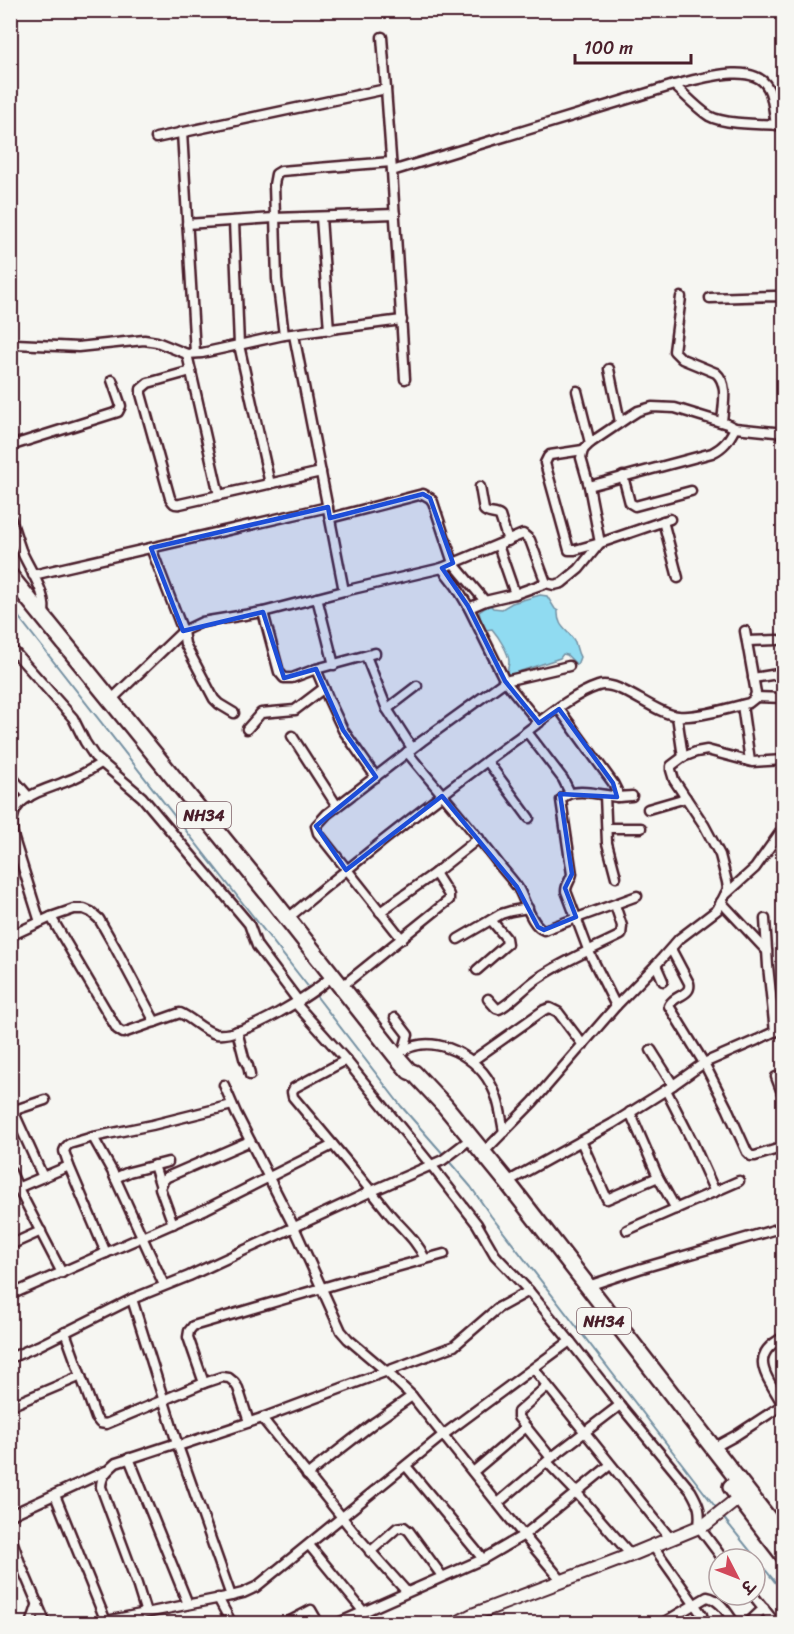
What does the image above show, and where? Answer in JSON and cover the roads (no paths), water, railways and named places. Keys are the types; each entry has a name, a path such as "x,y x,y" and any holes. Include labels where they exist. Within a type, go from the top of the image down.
{"highway":[{"name":"NH34","path":"10,576 288,918 331,983 400,1052 411,1077 460,1147 588,1301 743,1494 783,1539"},
{"name":"NH34","path":"409,1071 414,1073 445,1106 507,1182 713,1448 783,1556"}],"street":[{"path":"382,38 405,379"},
{"path":"284,335 277,279 274,218 274,178 276,174 281,171 392,167 674,85 726,73 759,77 768,88 780,125 715,119 674,85"},
{"path":"156,138 386,89"},
{"path":"182,132 191,371 219,495"},
{"path":"187,224 274,218 395,214"},
{"path":"321,217 329,330"},
{"path":"234,221 238,345 270,484"},
{"path":"681,297 674,351 682,359 716,373 723,381 722,422"},
{"path":"710,298 783,297"},
{"path":"10,345 78,347 144,340 191,354 284,335 402,320"},
{"path":"294,335 344,591"},
{"path":"609,369 620,422"},
{"path":"191,371 148,383 141,389 172,503 180,504 321,472"},
{"path":"10,446 118,412 121,406 112,380"},
{"path":"577,391 586,447 581,458 600,543"},
{"path":"678,578 666,520 600,543 571,551 567,548 545,463 548,457 586,447 638,411 652,407 675,408 735,428 783,432"},
{"path":"589,486 712,453 728,442 735,428"},
{"path":"623,476 630,503 634,506 691,491"},
{"path":"480,487 484,510 500,516 508,541"},
{"path":"330,518 423,494 427,495 433,502 453,563 484,601"},
{"path":"33,575 328,507"},
{"path":"10,517 21,549 42,592 46,610 43,617"},
{"path":"111,700 183,631 202,622 263,612 442,568 523,534 528,537 546,583"},
{"path":"468,608 546,583 554,585 562,583 579,568 600,543"},
{"path":"498,545 515,594"},
{"path":"151,548 183,631 185,644 214,699 234,713"},
{"path":"442,568 456,586 505,681 539,723"},
{"path":"317,598 334,665"},
{"path":"263,612 275,661 284,678 292,678 375,653"},
{"path":"746,632 755,697"},
{"path":"747,641 778,640"},
{"path":"11,649 73,718 90,750 101,764 142,797 249,924 257,946 477,1224 495,1256 529,1291 690,1491 698,1502 703,1526 716,1547"},
{"path":"366,656 387,709 410,750 441,795 479,838 517,887 540,929 544,930 637,896"},
{"path":"402,939 346,870 318,833 316,826 337,806 505,681 568,666"},
{"path":"316,669 343,730 376,777"},
{"path":"753,678 783,673"},
{"path":"288,918 441,795 568,702 600,685 622,690 660,711 676,716 690,716 742,705 749,703 755,697 783,698"},
{"path":"387,709 417,686"},
{"path":"247,729 261,713 295,710 324,688"},
{"path":"742,705 750,761"},
{"path":"559,709 613,783 617,796"},
{"path":"676,716 683,757"},
{"path":"527,732 563,779 570,793"},
{"path":"292,736 337,806"},
{"path":"483,1153 533,1102 616,1006 688,931 717,910 728,889 720,855 704,825 674,780 671,766 683,757 707,750 750,761 783,760"},
{"path":"487,761 529,818"},
{"path":"40,922 11,833 13,813 18,804 29,797 71,780 101,764"},
{"path":"10,775 29,797"},
{"path":"616,1006 589,952 566,891 572,873 561,800 564,795 584,792 632,796"},
{"path":"605,795 607,843 616,876"},
{"path":"648,808 686,798"},
{"path":"723,899 755,868 783,827"},
{"path":"607,828 641,828"},
{"path":"380,912 479,838"},
{"path":"51,918 117,1029 123,1033 180,1013 218,1034 237,1031 258,1023 331,983 402,939 449,900 449,895 435,873"},
{"path":"723,899 767,951"},
{"path":"488,999 499,1009 538,978 621,934 622,926 615,905"},
{"path":"458,939 511,911 528,908"},
{"path":"10,936 74,909 92,912 99,918 155,1022"},
{"path":"507,1182 670,1088 704,1063 779,1029 767,951 765,919"},
{"path":"477,970 507,944 506,938 491,920"},
{"path":"671,949 690,988 689,991 671,1001 669,1006 704,1063 747,1152 755,1156 783,1147"},
{"path":"656,965 663,981"},
{"path":"472,1061 535,1016 550,1008 558,1012 583,1045"},
{"path":"395,1018 408,1035 400,1052"},
{"path":"237,1031 250,1075"},
{"path":"400,1052 427,1044 438,1045 453,1050 472,1061 492,1086 504,1132"},
{"path":"651,1050 715,1192"},
{"path":"346,1060 294,1088 293,1097 420,1249 425,1259"},
{"path":"776,1077 783,1098"},
{"path":"224,1085 294,1227 336,1322 348,1339 412,1396 562,1581"},
{"path":"43,1177 14,1113 18,1108 45,1100"},
{"path":"106,1253 69,1166 64,1151 66,1147 93,1137 232,1105"},
{"path":"630,1112 658,1176 676,1209"},
{"path":"93,1137 115,1178 164,1286"},
{"path":"160,1184 166,1177 250,1141"},
{"path":"581,1141 608,1199 658,1176"},
{"path":"10,1295 143,1238 333,1145"},
{"path":"11,1357 132,1299 189,1276 443,1160 460,1147"},
{"path":"115,1178 168,1162"},
{"path":"14,1189 69,1166"},
{"path":"154,1166 173,1224"},
{"path":"10,1170 14,1189 41,1231 62,1273"},
{"path":"627,1230 739,1181"},
{"path":"588,1288 639,1269 783,1227"},
{"path":"10,1245 41,1231"},
{"path":"204,1383 188,1337 189,1330 193,1326 444,1254"},
{"path":"10,1516 129,1458 262,1418 454,1346 498,1308 529,1291"},
{"path":"132,1299 177,1444 231,1596"},
{"path":"65,1332 96,1418 100,1423 106,1424 222,1377 230,1378 238,1388 249,1422"},
{"path":"713,1448 783,1404 764,1369 762,1360 770,1346 783,1337"},
{"path":"55,1495 106,1622 243,1593 256,1587 443,1435 570,1341"},
{"path":"534,1369 670,1538"},
{"path":"10,1406 81,1376"},
{"path":"547,1386 518,1412 518,1417 549,1460 631,1555"},
{"path":"307,1475 412,1396"},
{"path":"498,1503 620,1405"},
{"path":"262,1418 370,1552 406,1591"},
{"path":"473,1472 526,1427"},
{"path":"129,1458 188,1604"},
{"path":"336,1623 483,1558 525,1536 610,1465"},
{"path":"406,1466 483,1558"},
{"path":"109,1469 101,1481 101,1487 146,1613"},
{"path":"455,1623 703,1526 743,1494"},
{"path":"370,1552 398,1528 404,1527 442,1576"},
{"path":"10,1534 21,1566 46,1623"},
{"path":"309,1545 363,1611"},
{"path":"653,1546 702,1615 704,1623"},
{"path":"10,1564 21,1566"},
{"path":"661,1623 708,1597 713,1598 735,1623"},
{"path":"218,1598 232,1623"},
{"path":"31,1623 38,1603"},
{"path":"747,1623 764,1608 777,1623"},
{"path":"284,1623 311,1610 319,1623"}],"water":[{"path":"540,595 547,596 558,611 561,625 573,638 580,657 577,665 563,654 560,658 509,675 507,673 509,658 505,649 492,629 486,630 482,626 479,612 490,605 493,608 502,609 512,603"}],"waterway":[{"path":"10,606 310,989"},
{"path":"314,993 401,1106 444,1155"},
{"path":"447,1159 471,1187 717,1509"},
{"path":"722,1516 784,1593"}]}
